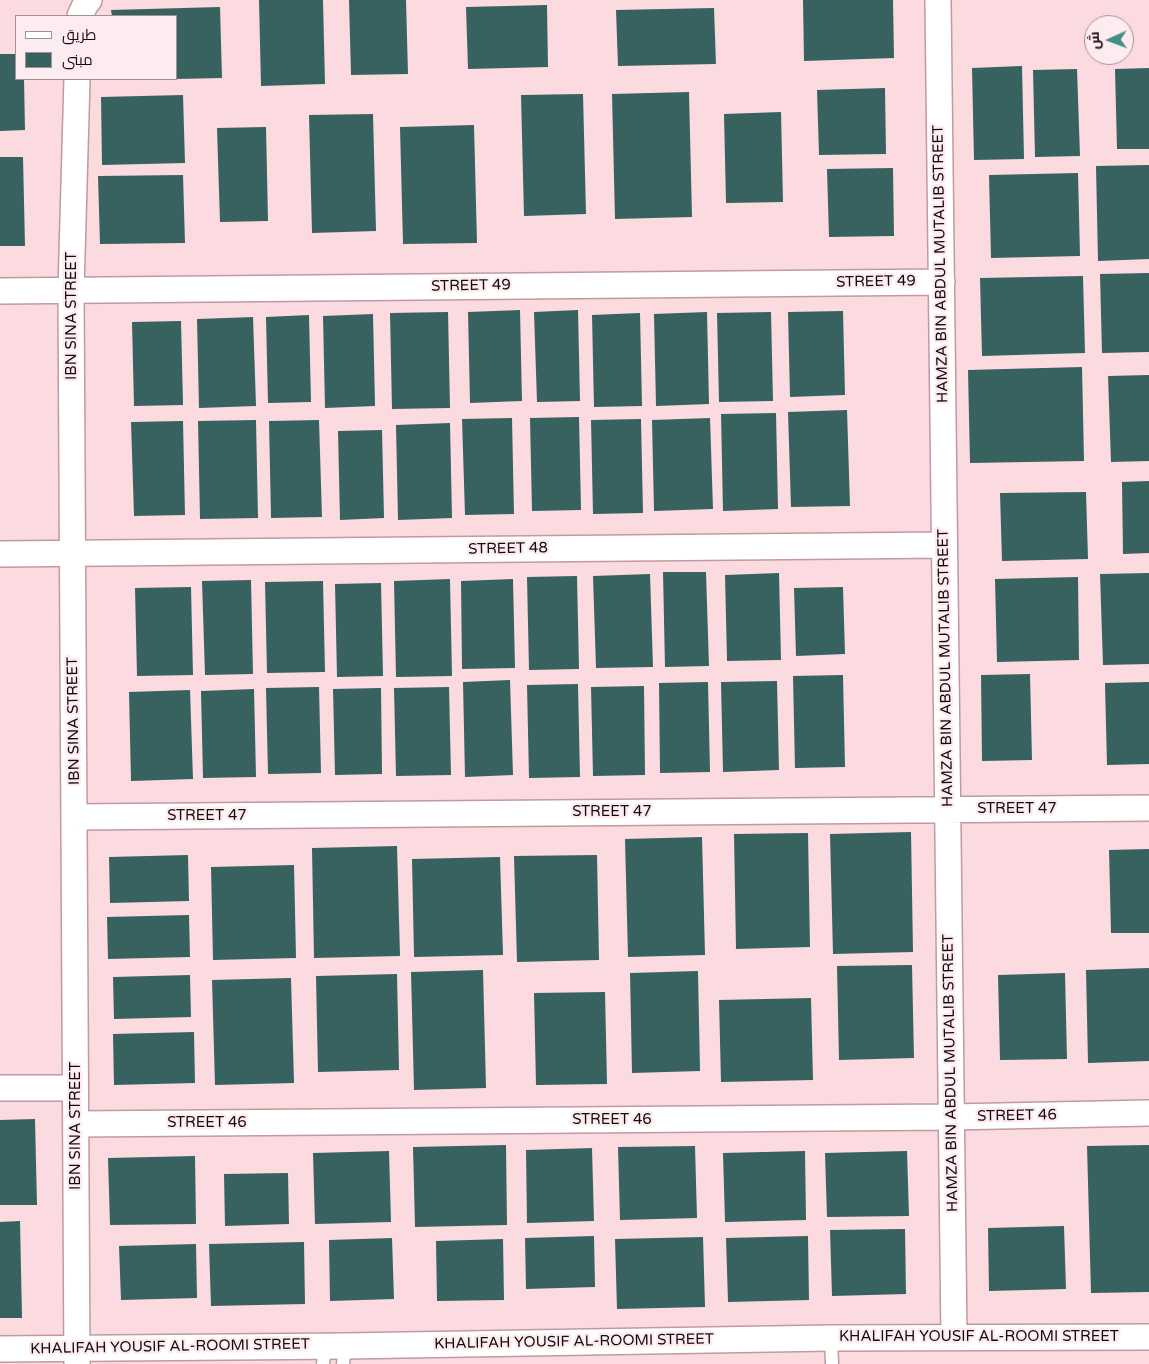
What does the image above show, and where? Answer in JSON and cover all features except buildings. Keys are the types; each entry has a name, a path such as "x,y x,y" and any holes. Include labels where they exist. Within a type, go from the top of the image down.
{"street":[{"name":"HAMZA BIN ABDUL MUTALIB STREET","path":"938,0 954,1337"},
{"name":"IBN SINA STREET","path":"77,80 71,290 77,1357"},
{"name":"STREET 49","path":"0,291 942,282"},
{"name":"STREET 48","path":"0,554 944,545"},
{"name":"STREET 47","path":"75,817 1149,808"},
{"path":"0,1088 75,1088"},
{"name":"STREET 46","path":"76,1124 951,1117 1149,1113"},
{"name":"KHALIFAH YOUSIF AL-ROOMI STREET","path":"0,1349 77,1357 334,1355 832,1338 1149,1337"}],"lane":[{"path":"832,1338 832,1364"}]}
